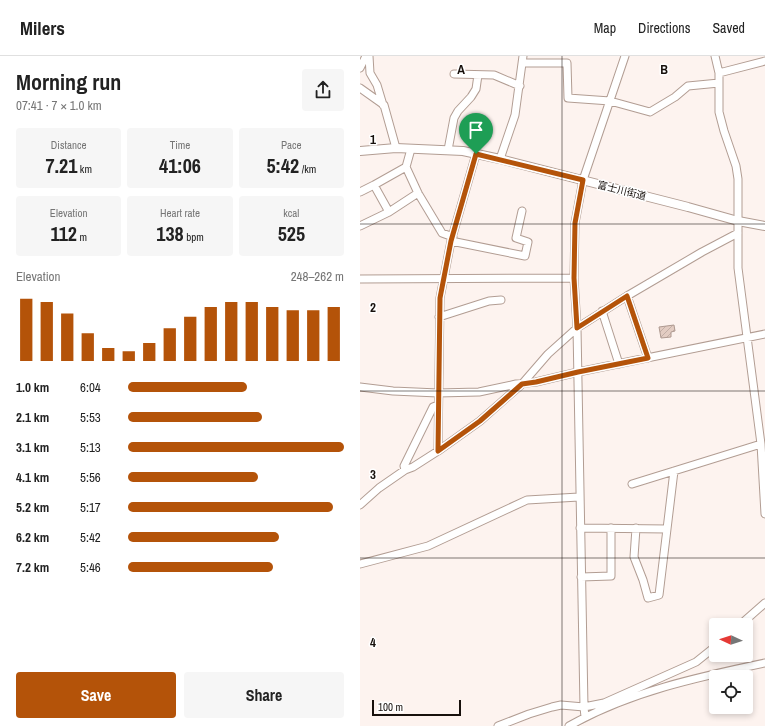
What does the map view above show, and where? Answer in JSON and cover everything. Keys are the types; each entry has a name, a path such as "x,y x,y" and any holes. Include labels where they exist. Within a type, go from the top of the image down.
{"main road":[{"name":"富士川街道","path":"360,151 396,148 463,151 583,180 738,221 765,226"}],"street":[{"path":"360,68 366,56"},
{"path":"369,56 370,73 377,86 384,105 396,148"},
{"path":"585,717 577,328 574,278 575,223 583,180 625,56"},
{"path":"716,56 719,73 719,112 736,166 738,179 738,268 764,465 765,514"},
{"path":"500,159 515,114 523,60 567,59 568,98 610,101 650,112 675,97 688,86 719,83"},
{"path":"719,73 765,61"},
{"path":"454,74 494,75 520,86"},
{"path":"448,150 454,118 458,111 472,98 476,89 478,75"},
{"path":"360,88 384,105"},
{"path":"411,149 406,167 418,193 442,233 452,239 525,256 528,242 516,238 522,211"},
{"path":"438,451 440,298 452,239 476,154"},
{"path":"360,192 406,167"},
{"path":"374,185 389,212"},
{"path":"360,226 389,212 418,193"},
{"path":"360,505 379,488 404,470 413,467 438,451 480,421 522,384 548,354 577,328 627,296 702,252 738,233"},
{"path":"360,280 574,278"},
{"path":"627,296 648,358"},
{"path":"439,317 489,301 501,300"},
{"path":"602,311 619,364"},
{"path":"360,388 393,391 479,392 536,382 765,334"},
{"path":"404,470 404,466 433,408 438,405"},
{"path":"632,484 761,444"},
{"path":"636,528 634,557 648,598 659,595 674,471"},
{"path":"360,564 428,546 527,500 580,497"},
{"path":"580,528 667,529"},
{"path":"581,577 611,576 611,528"},
{"path":"748,618 765,603"},
{"path":"498,726 529,714 561,705 584,707 604,703 634,691 696,662 709,652"},
{"path":"568,726 585,717 649,692 706,675 765,663"}],"building":[{"path":"674,325 675,331 671,332 671,337 661,338 659,327"}],"route":[{"path":"476,154 583,180 575,223 574,278 577,328 627,296 648,358 522,384 480,421 438,451 440,298 451,241 476,154"}]}
